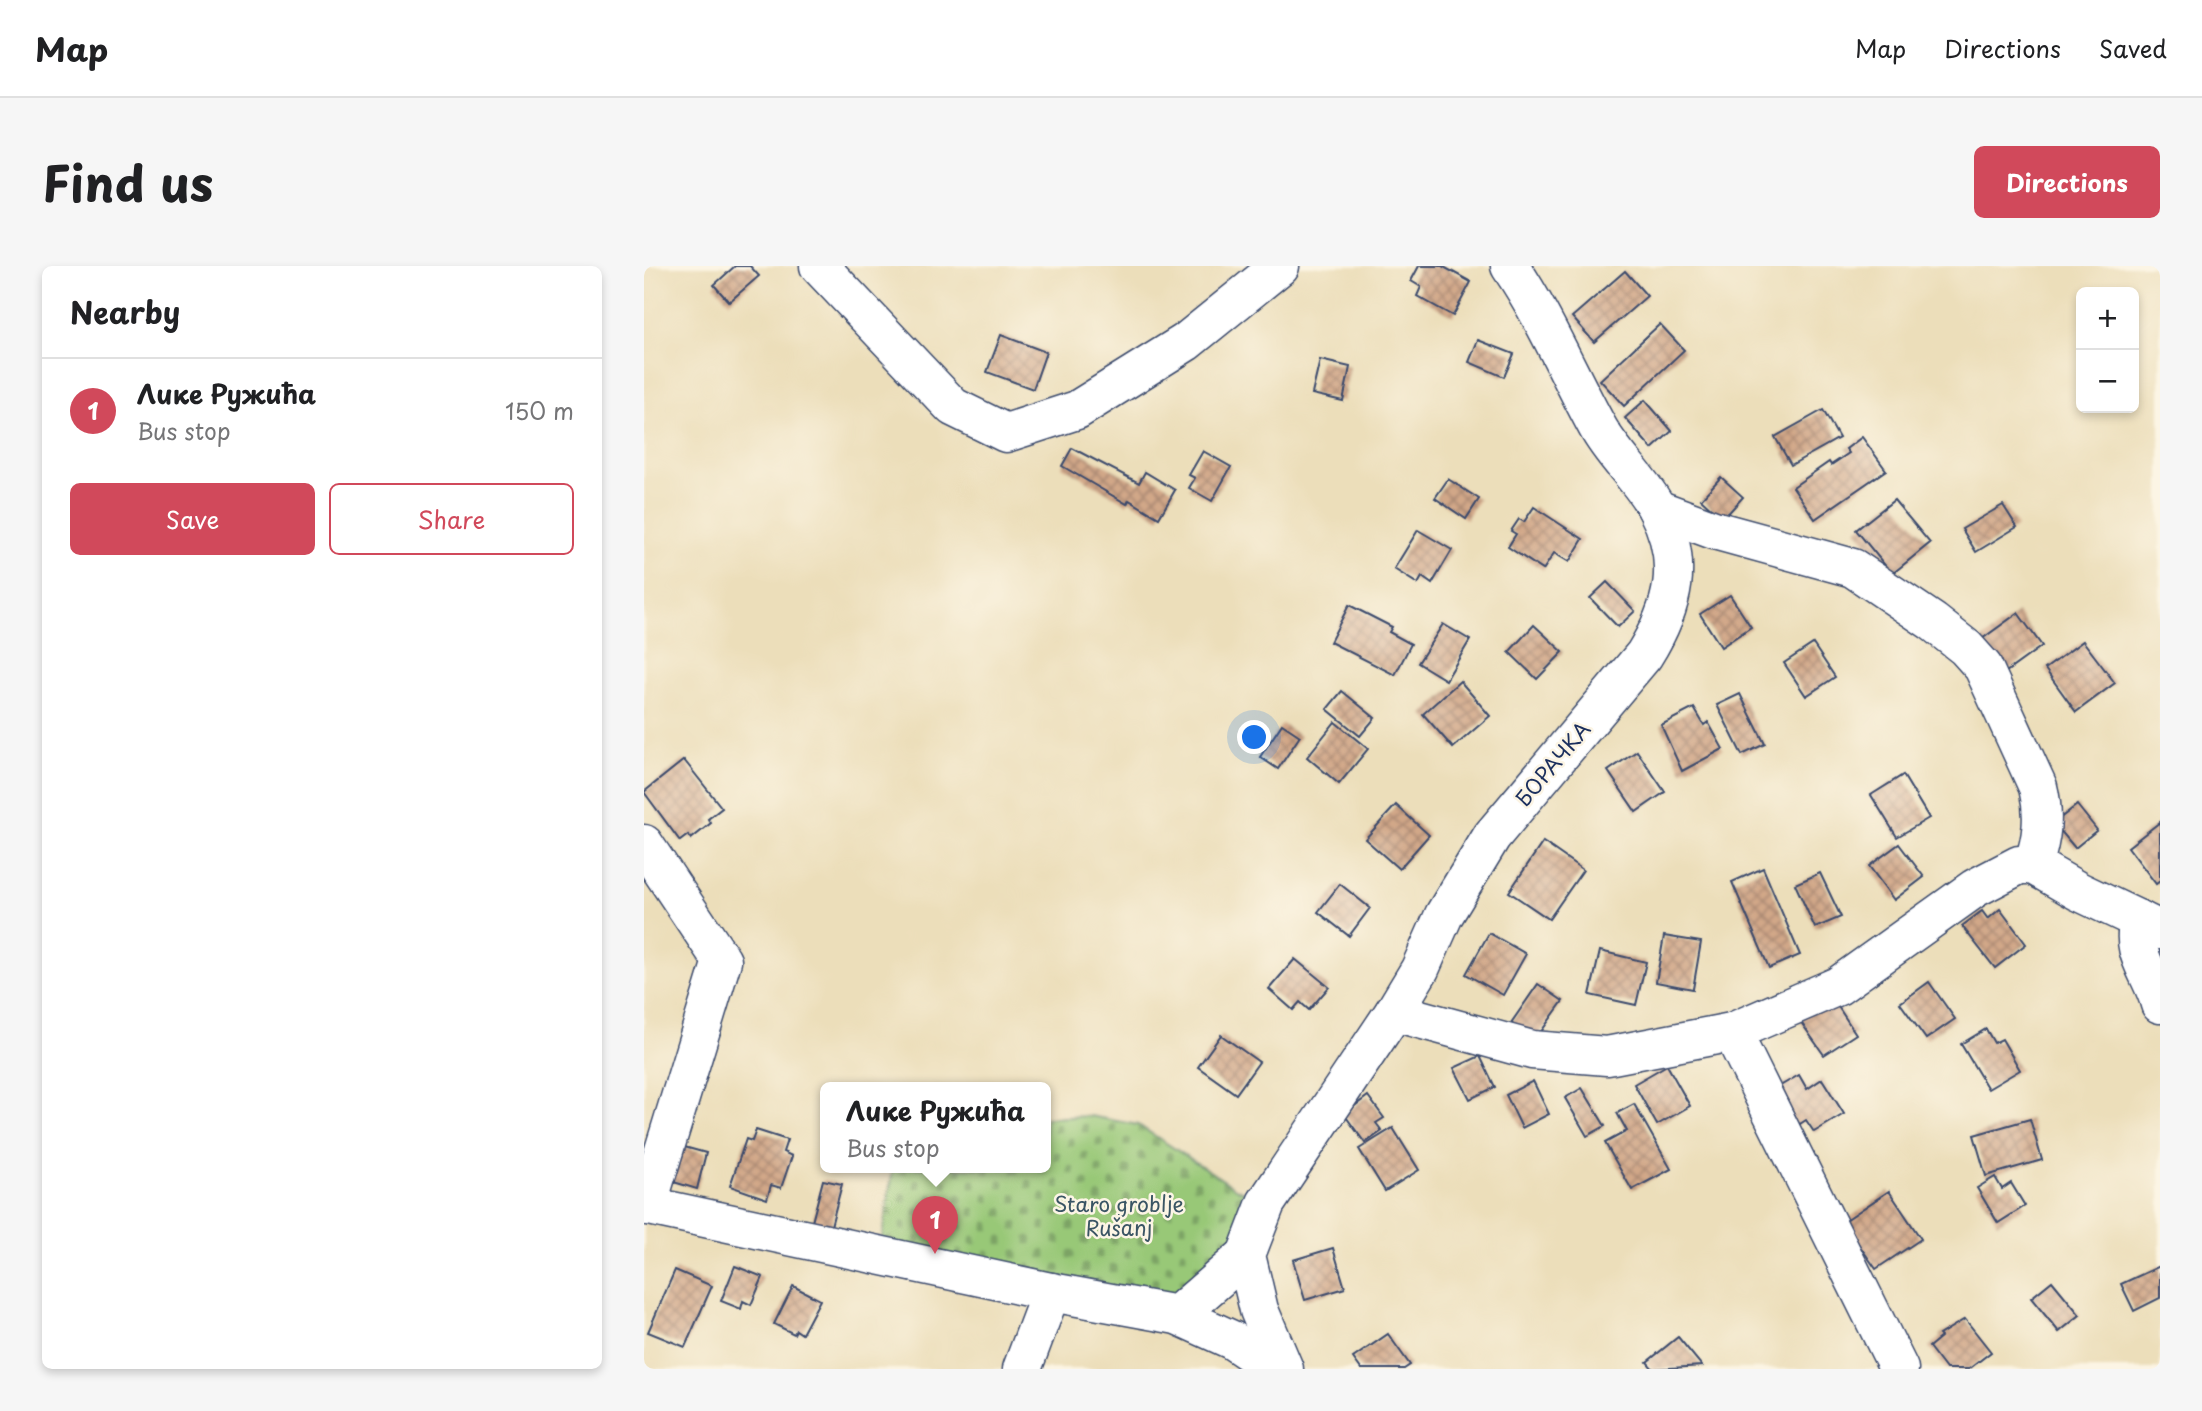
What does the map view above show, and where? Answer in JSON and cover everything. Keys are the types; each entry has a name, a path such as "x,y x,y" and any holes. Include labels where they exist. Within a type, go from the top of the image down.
{"street":[{"path":"818,266 953,407 1006,433 1077,410 1186,342 1279,266"},
{"name":"БОРАЧКА","path":"1177,1315 1246,1255 1266,1203 1394,1012 1420,969 1444,915 1492,836 1644,656 1663,626 1672,597 1673,561 1657,509 1599,430 1528,293 1510,266"},
{"path":"1657,509 1713,530 1853,568 1933,622 1966,648 1983,667 2038,788 2043,806 2042,826 2033,865"},
{"path":"1673,561 1764,543"},
{"path":"644,844 722,961 645,1206 1051,1292 1177,1315 1232,1340 1275,1369"},
{"path":"1394,1012 1532,1050 1607,1056 1732,1032 1838,986 1975,888 2009,868 2033,865 2078,891 2150,925"},
{"path":"2150,925 2135,933 2136,948 2156,988 2160,1004"},
{"path":"1732,1032 1899,1369"},
{"path":"1246,1255 1259,1310 1284,1369"},
{"path":"1022,1369 1051,1292"}],"green space":[{"name":"Staro groblje Rušanj","path":"1090,1116 1138,1125 1237,1189 1266,1203 1177,1315 879,1256 892,1173 1051,1173 1051,1118"}],"building":[{"path":"735,266 750,266 759,276 729,302 714,285"},
{"path":"1419,266 1442,266 1471,282 1453,316 1417,296 1421,287 1411,281"},
{"path":"1625,271 1647,296 1594,342 1572,317"},
{"path":"1660,324 1684,350 1624,406 1600,380"},
{"path":"1001,335 1046,352 1033,389 987,372"},
{"path":"1478,340 1514,354 1504,377 1469,362"},
{"path":"1320,360 1350,367 1343,401 1312,394"},
{"path":"1645,400 1672,431 1652,449 1625,418"},
{"path":"1823,410 1839,438 1791,465 1775,437"},
{"path":"1862,437 1886,470 1815,519 1793,487 1829,462 1831,465 1849,453 1846,449"},
{"path":"1072,448 1139,483 1145,472 1175,490 1159,518 1129,500 1127,504 1062,466"},
{"path":"1203,451 1231,467 1212,501 1189,488 1195,478 1189,475"},
{"path":"1721,477 1743,497 1723,519 1701,499"},
{"path":"1448,479 1479,499 1466,519 1435,498"},
{"path":"1894,500 1930,543 1892,574 1856,530"},
{"path":"2003,505 2017,527 1976,552 1962,529"},
{"path":"1534,507 1583,539 1569,562 1554,553 1543,570 1508,547 1516,534 1511,531 1519,519 1524,522"},
{"path":"1418,530 1452,550 1432,584 1422,577 1418,584 1394,569"},
{"path":"1607,582 1635,611 1618,627 1590,598"},
{"path":"1730,595 1751,627 1721,647 1700,614"},
{"path":"1349,605 1392,627 1389,632 1411,644 1395,675 1330,642"},
{"path":"2018,613 2042,646 1999,677 1975,644"},
{"path":"1443,624 1470,640 1446,680 1418,663"},
{"path":"1534,625 1563,652 1537,679 1509,652"},
{"path":"2083,641 2115,683 2076,712 2045,669"},
{"path":"1813,644 1835,677 1806,696 1784,663"},
{"path":"1460,681 1490,716 1453,748 1423,714"},
{"path":"1342,691 1375,718 1360,736 1327,709"},
{"path":"1740,694 1765,744 1742,755 1717,705"},
{"path":"1694,708 1704,725 1708,722 1723,749 1682,771 1661,725"},
{"path":"1335,722 1368,749 1339,784 1307,757"},
{"path":"1282,724 1300,736 1278,769 1260,757"},
{"path":"1637,751 1665,792 1636,812 1608,771"},
{"path":"684,760 722,808 708,819 711,823 691,839 688,835 680,841 644,792"},
{"path":"1903,775 1929,818 1897,837 1871,795"},
{"path":"1396,805 1429,835 1399,869 1365,839"},
{"path":"2077,805 2097,830 2075,848 2054,823"},
{"path":"2160,822 2160,881 2156,884 2128,847"},
{"path":"1543,842 1583,870 1549,919 1509,892"},
{"path":"1899,844 1924,877 1894,900 1869,866"},
{"path":"1763,868 1800,955 1769,968 1732,882"},
{"path":"1820,873 1841,917 1815,928 1795,884"},
{"path":"1340,884 1370,908 1349,936 1318,912"},
{"path":"2000,909 2026,944 1995,968 1962,926 1982,911 1988,919"},
{"path":"1489,933 1526,954 1503,995 1466,974"},
{"path":"1664,936 1701,942 1693,989 1656,982"},
{"path":"1600,951 1646,962 1636,1005 1590,995"},
{"path":"1295,959 1329,987 1309,1010 1300,1002 1293,1010 1269,989"},
{"path":"1929,982 1955,1019 1926,1039 1900,1003"},
{"path":"1538,984 1563,1001 1535,1040 1511,1023"},
{"path":"1831,996 1856,1034 1824,1055 1798,1018"},
{"path":"1986,1029 1994,1043 2002,1039 2020,1070 1988,1089 1961,1044"},
{"path":"1221,1035 1259,1062 1236,1094 1198,1067"},
{"path":"1480,1056 1495,1087 1470,1099 1454,1068"},
{"path":"1667,1065 1690,1106 1657,1125 1634,1084"},
{"path":"1799,1075 1807,1089 1822,1079 1844,1114 1814,1132 1806,1120 1792,1129 1770,1092"},
{"path":"1533,1081 1549,1114 1522,1128 1506,1095"},
{"path":"1582,1088 1605,1126 1587,1136 1565,1098"},
{"path":"1368,1096 1384,1118 1376,1123 1382,1131 1365,1143 1344,1114"},
{"path":"1634,1104 1671,1169 1632,1190 1605,1143 1627,1131 1617,1113"},
{"path":"2030,1119 2042,1160 1986,1176 1974,1135"},
{"path":"1393,1128 1419,1170 1385,1191 1359,1149"},
{"path":"756,1130 787,1140 783,1152 792,1156 781,1188 771,1185 767,1199 730,1186 746,1139 752,1141"},
{"path":"677,1145 706,1153 697,1189 667,1180"},
{"path":"1995,1177 2002,1189 2011,1183 2025,1206 1998,1223 1977,1188"},
{"path":"823,1180 842,1184 831,1226 812,1222"},
{"path":"1889,1191 1921,1239 1876,1269 1843,1222"},
{"path":"1333,1248 1345,1288 1305,1300 1293,1260"},
{"path":"735,1266 763,1277 751,1305 743,1301 741,1309 721,1301"},
{"path":"2160,1266 2160,1298 2134,1311 2121,1284"},
{"path":"675,1270 712,1286 685,1347 648,1332"},
{"path":"2052,1281 2080,1315 2059,1332 2031,1298"},
{"path":"793,1286 820,1300 802,1334 796,1330 794,1334 774,1324"},
{"path":"1965,1319 1991,1352 1969,1369 1946,1369 1929,1347 1941,1337 1939,1335"},
{"path":"1388,1334 1410,1365 1404,1369 1361,1369 1353,1358"},
{"path":"1678,1337 1702,1366 1653,1369 1647,1362"}],"place":[{"name":"Лике Ружића","path":"935,1254"}]}
